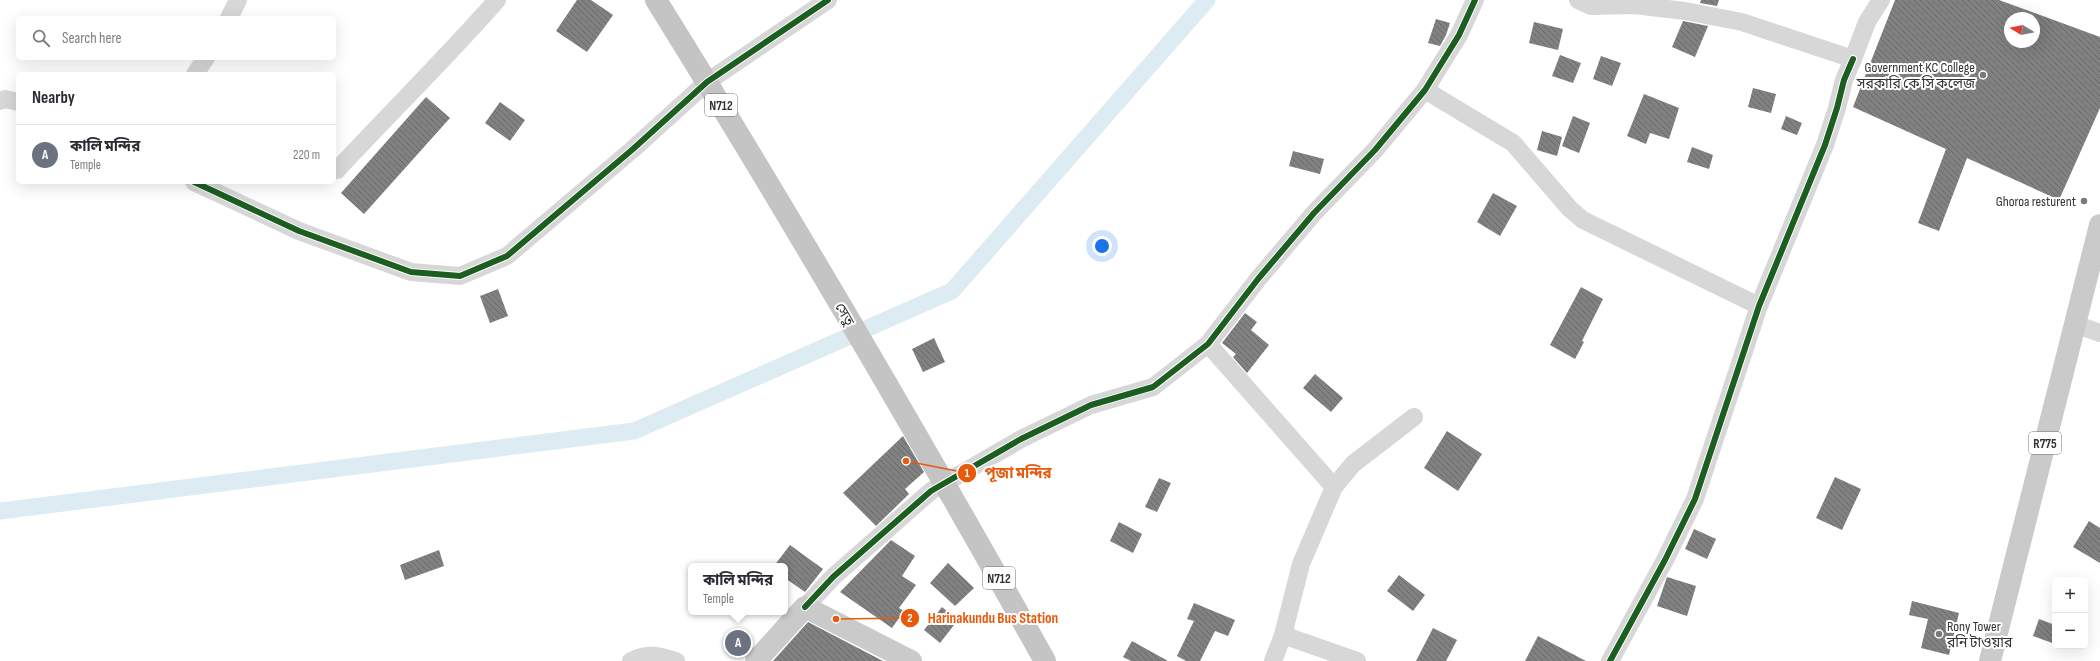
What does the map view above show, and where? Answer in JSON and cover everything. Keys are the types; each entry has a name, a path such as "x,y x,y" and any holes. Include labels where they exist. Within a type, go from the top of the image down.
{"highway":[{"name":"N712","path":"656,0 706,82"},
{"name":"সেতু","path":"706,82 785,211 952,495 1045,661"}],"main road":[{"name":"R775","path":"1990,661 2100,225"},
{"name":"R775","path":"2003,661 2093,331 2100,274"},
{"path":"756,661 805,607 912,661"}],"street":[{"path":"230,16 238,0"},
{"path":"337,170 387,116 452,51 497,0"},
{"path":"198,184 299,231 411,272 460,276 507,256 633,148 706,82 828,0"},
{"path":"805,607 833,577 931,491 1021,439 1091,405 1154,387 1208,344 1258,279 1304,225 1375,150 1425,90 1459,35 1474,0"},
{"path":"1578,0 1591,6 1634,5 1685,11 1742,22 1853,59"},
{"path":"1610,661 1665,560 1695,498 1759,306 1825,145 1844,80 1867,22 1881,0"},
{"path":"197,72 205,60"},
{"path":"1425,90 1513,142 1570,209 1584,220 1759,306"},
{"path":"0,101 5,99 16,102"},
{"path":"1208,344 1334,487"},
{"path":"1273,661 1283,635 1301,564 1334,487 1353,464 1414,417"},
{"path":"1283,635 1357,661"},
{"path":"631,661 648,655 657,655 676,661"}],"building":[{"path":"577,0 591,0 613,15 587,52 556,31"},
{"path":"1701,0 1719,0 1717,6 1700,3"},
{"name":"Government KC College সরকারি কে সি কলেজ","path":"1895,0 1999,0 2032,12 2004,12 2004,48 2040,48 2040,15 2100,37 2100,108 2059,200 1967,158 1939,231 1918,223 1946,149 1853,107"},
{"path":"1436,19 1450,23 1440,46 1428,43"},
{"path":"1683,21 1708,26 1695,57 1672,47"},
{"path":"1534,22 1563,29 1558,50 1529,43"},
{"path":"1560,55 1581,63 1573,83 1552,76"},
{"path":"1601,56 1621,63 1612,86 1593,79"},
{"path":"1753,88 1776,94 1771,113 1748,107"},
{"path":"1644,94 1679,108 1669,139 1650,133 1646,144 1627,136"},
{"path":"426,97 450,118 364,214 341,193"},
{"path":"500,102 525,120 510,141 485,123"},
{"path":"1573,116 1590,123 1579,153 1562,146"},
{"path":"1786,116 1802,123 1797,135 1781,129"},
{"path":"1542,131 1562,137 1557,156 1537,150"},
{"path":"1692,147 1713,155 1709,169 1687,162"},
{"path":"1293,151 1324,159 1320,174 1289,166"},
{"path":"1493,193 1517,206 1500,236 1477,222"},
{"path":"1581,287 1603,299 1582,341 1584,342 1575,359 1550,345"},
{"path":"498,289 508,316 490,323 480,296"},
{"path":"1245,313 1257,322 1251,330 1269,345 1247,373 1233,357 1236,354 1222,343"},
{"path":"934,338 945,362 923,372 912,349"},
{"path":"1315,374 1343,398 1331,412 1303,388"},
{"path":"1447,431 1482,454 1458,491 1424,468"},
{"path":"903,436 924,472 905,489 909,494 876,526 843,493"},
{"path":"1835,477 1861,489 1842,530 1816,518"},
{"path":"1159,478 1171,483 1157,512 1145,507"},
{"path":"2089,521 2100,528 2100,563 2073,547"},
{"path":"1119,522 1142,534 1133,553 1110,541"},
{"path":"1694,529 1716,539 1707,559 1685,549"},
{"path":"891,540 915,556 902,576 916,585 899,608 904,611 892,628 840,592"},
{"path":"790,545 823,569 805,592 788,580 788,563 776,563"},
{"path":"439,550 444,566 405,580 400,565"},
{"path":"948,563 974,588 955,606 930,583"},
{"path":"1399,575 1425,595 1413,611 1387,591"},
{"path":"1667,577 1696,586 1687,616 1657,606"},
{"name":"Rony Tower রনি টাওয়ার","path":"1912,601 1959,613 1949,655 1921,648 1928,619 1909,615"},
{"path":"1194,603 1235,620 1228,636 1215,631 1200,661 1186,661 1177,656 1194,621 1187,619"},
{"path":"942,607 958,620 940,643 924,630"},
{"path":"2039,619 2052,624 2052,643 2033,636"},
{"path":"808,622 883,661 773,661"},
{"path":"1433,628 1457,640 1446,661 1416,661"},
{"path":"1538,636 1586,661 1525,661"},
{"path":"1132,641 1168,661 1131,661 1123,657"}],"waterway":[{"path":"0,511 634,431 952,291 1207,0"}],"cycle path":[{"path":"198,184 299,231 411,272 460,276 507,256 633,149 707,82 828,0"},
{"path":"805,607 833,577 931,491 1021,439 1091,405 1153,387 1208,344 1258,279 1314,213 1375,150 1425,90 1459,35 1475,0"},
{"path":"1610,661 1665,560 1695,499 1759,306 1825,145 1844,80 1853,59"}],"place":[{"name":"Government KC College সরকারি কে সি কলেজ","path":"1983,75"},
{"name":"Ghoroa resturent","path":"2084,201"},
{"name":"পূজা মন্দির","path":"906,461"},
{"name":"Harinakundu Bus Station","path":"836,619"},
{"name":"Rony Tower রনি টাওয়ার","path":"1939,634"},
{"name":"কালি মন্দির","path":"738,643"}]}
